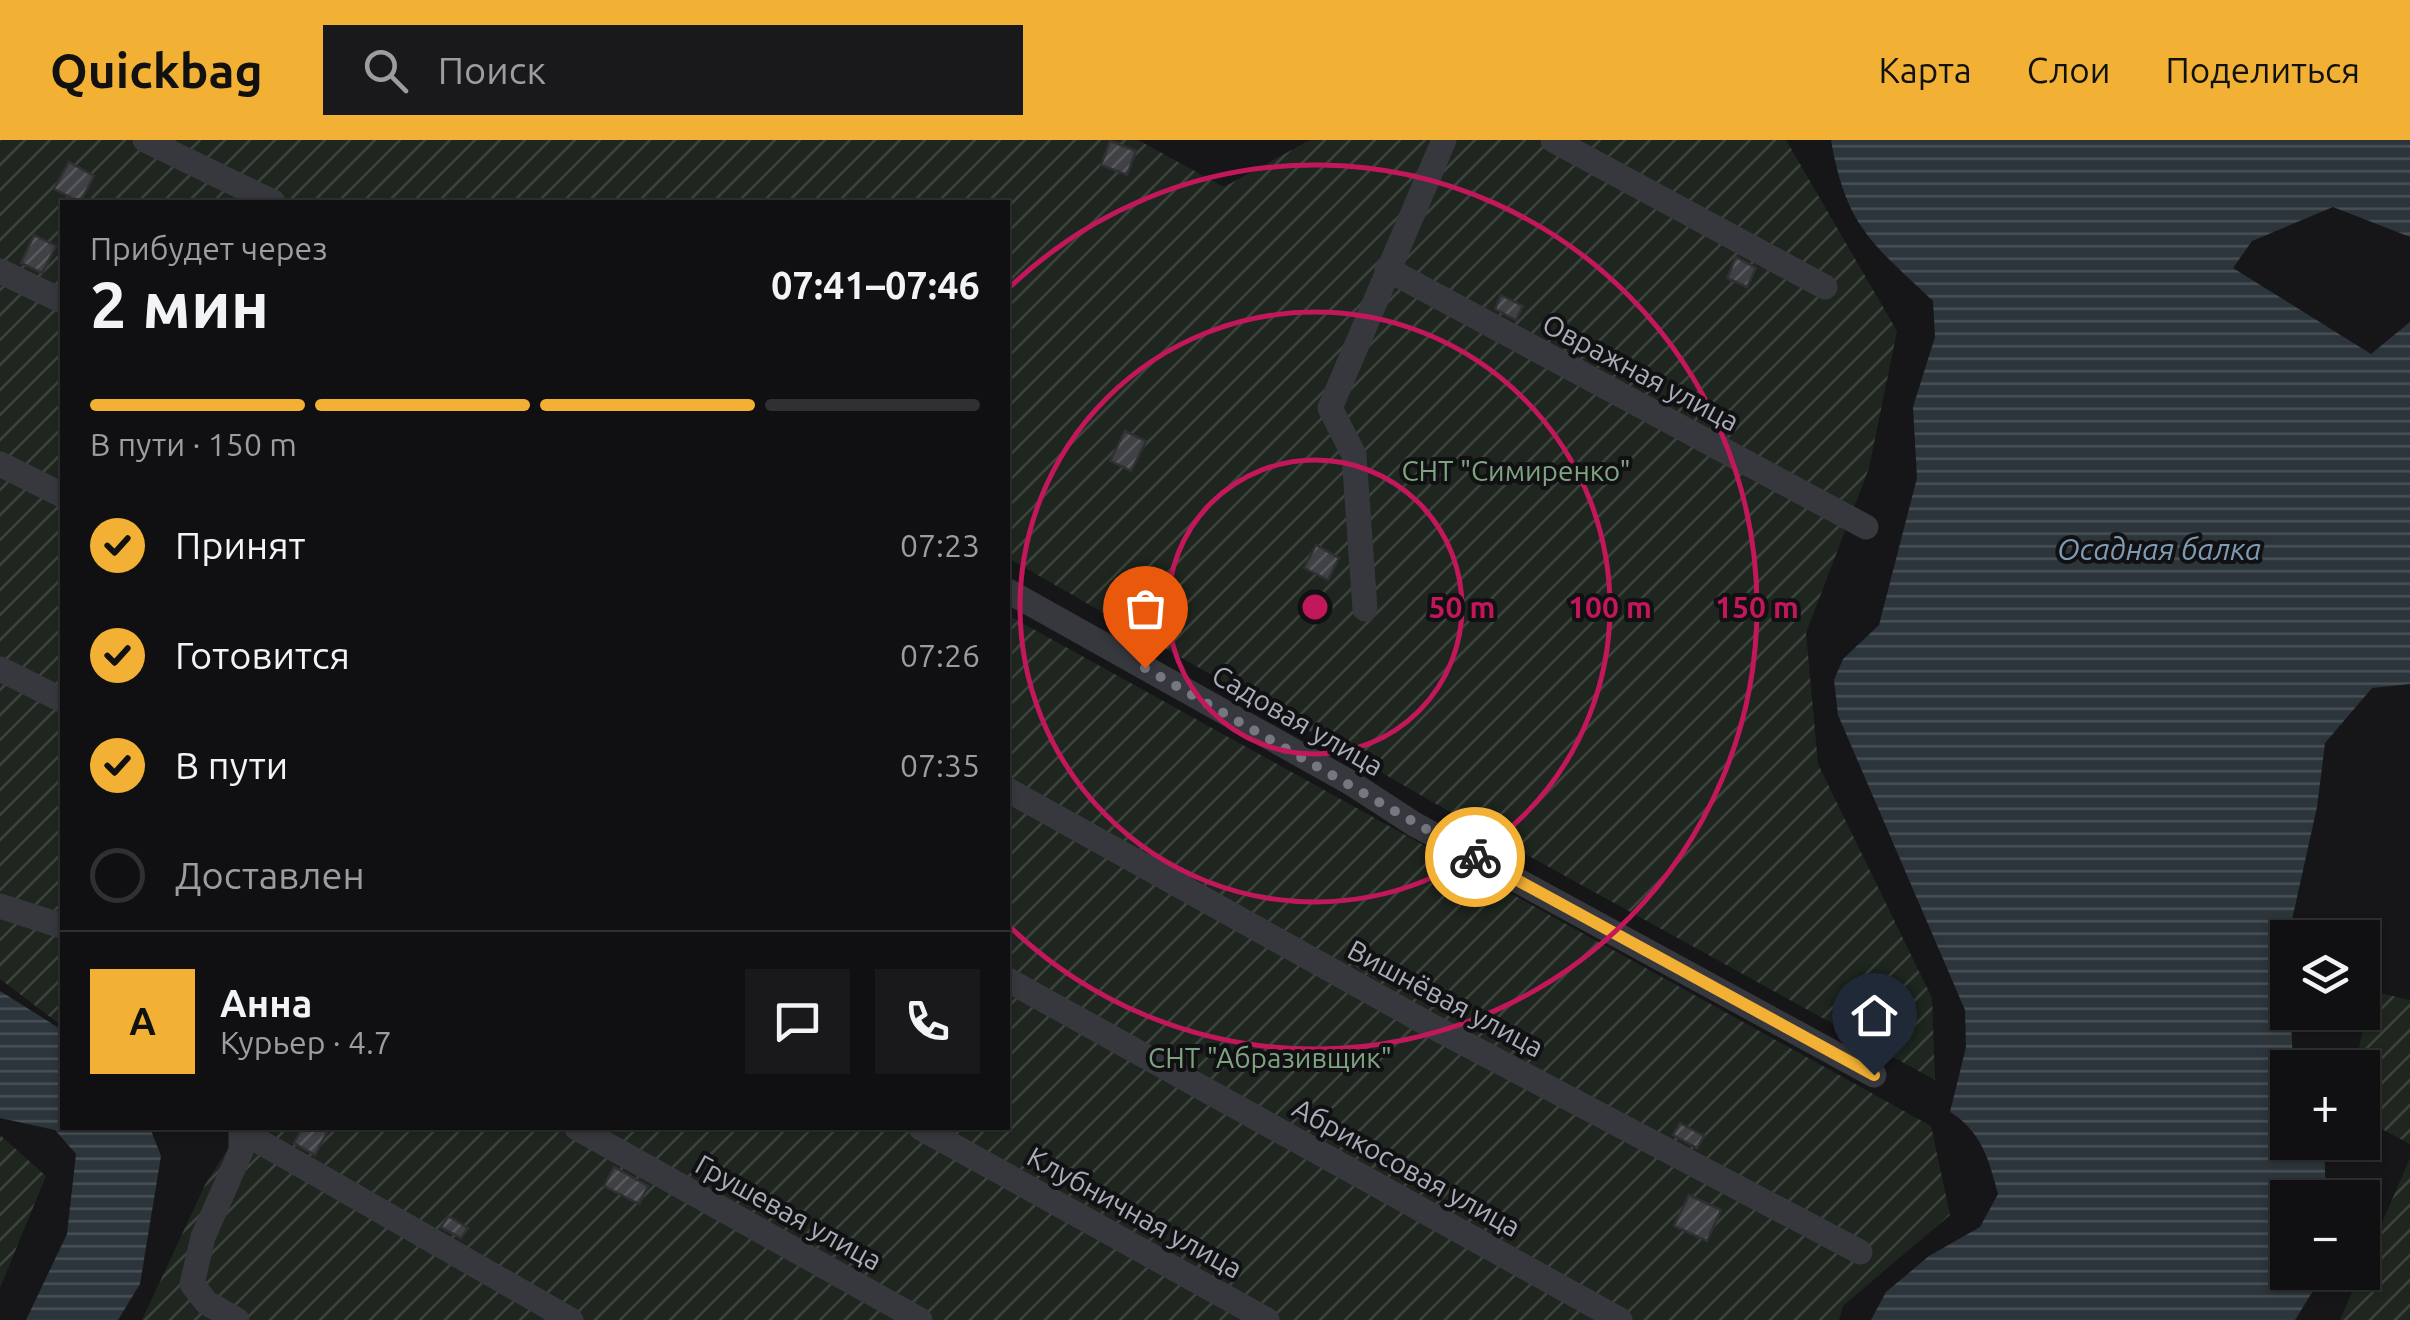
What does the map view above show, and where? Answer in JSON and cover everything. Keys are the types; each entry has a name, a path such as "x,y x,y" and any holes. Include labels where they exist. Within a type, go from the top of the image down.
{"street":[{"path":"145,140 270,200"},
{"path":"1365,608 1354,455 1330,408 1444,140"},
{"path":"1553,140 1824,287"},
{"name":"Овражная улица","path":"1387,269 1866,527"},
{"path":"0,271 60,300"},
{"path":"0,464 60,495"},
{"name":"Садовая улица","path":"1010,592 1350,783 1414,824 1874,1075"},
{"path":"0,670 60,699"},
{"name":"Вишнёвая улица","path":"1010,791 1426,1023 1860,1252"},
{"path":"0,906 60,925"},
{"name":"Абрикосовая улица","path":"1010,981 1620,1320"},
{"path":"236,1320 206,1303 192,1284 203,1237 241,1151 241,1130"},
{"path":"243,1130 571,1320"},
{"name":"Грушевая улица","path":"581,1130 920,1320"},
{"name":"Клубничная улица","path":"926,1130 1266,1320"}],"green space":[{"name":"СНТ \"Симиренко\"","path":"0,140 1138,140 1224,187 1310,140 1786,140 1897,331 1869,468 1806,633 1818,764 1932,998 1935,1080 1478,828 1010,559 1010,200 60,200 60,1024 0,979"},
{"name":"СНТ \"Абразивщик\"","path":"1010,616 1931,1126 1950,1215 1843,1306 1839,1320 142,1320 205,1185 240,1130 1010,1130"},
{"path":"2380,993 2410,1000 2410,1144 2380,1128 2380,1050 2359,1050 2363,1030 2380,1030"},
{"path":"0,1135 46,1176 0,1288"},
{"path":"2410,1158 2410,1320 2340,1320 2353,1290 2380,1290 2380,1227"}],"water":[{"name":"Осадная балка","path":"1831,140 2410,140 2410,237 2333,207 2252,241 2233,268 2371,354 2410,322 2410,684 2372,688 2325,743 2317,807 2292,920 2270,920 2270,1030 2292,1030 2292,1050 2270,1050 2270,1160 2325,1160 2325,1180 2270,1180 2270,1290 2314,1290 2295,1320 1871,1320 1886,1292 1929,1256 1980,1227 1998,1194 1977,1138 1950,1112 1966,1047 1965,1010 1838,715 1834,680 1843,659 1879,625 1917,478 1913,407 1935,337 1933,301 1865,231 1837,170"},
{"path":"0,991 60,1029 60,1130 151,1130 161,1156 140,1284 118,1320 26,1320 67,1234 76,1154 55,1130 0,1118"}],"building":[{"path":"1110,141 1136,151 1127,175 1101,165"},
{"path":"69,162 94,176 81,200 54,189"},
{"path":"34,235 56,246 42,273 21,263"},
{"path":"1736,257 1756,268 1747,287 1727,278"},
{"path":"1501,295 1523,306 1516,320 1495,309"},
{"path":"1125,431 1146,441 1131,471 1110,461"},
{"path":"1316,545 1339,558 1328,580 1304,568"},
{"path":"1143,613 1167,627 1152,653 1128,639"},
{"path":"1362,949 1384,963 1375,976 1353,964"},
{"path":"1680,1123 1704,1136 1697,1148 1673,1135"},
{"path":"301,1130 328,1130 315,1155 294,1143"},
{"path":"614,1167 648,1186 639,1204 604,1186"},
{"path":"1689,1195 1721,1210 1707,1241 1674,1226"},
{"path":"448,1216 468,1228 461,1238 441,1227"}],"way so far":[{"path":"1145,668 1475,857"}],"route":[{"path":"1475,857 1874,1075"}]}
